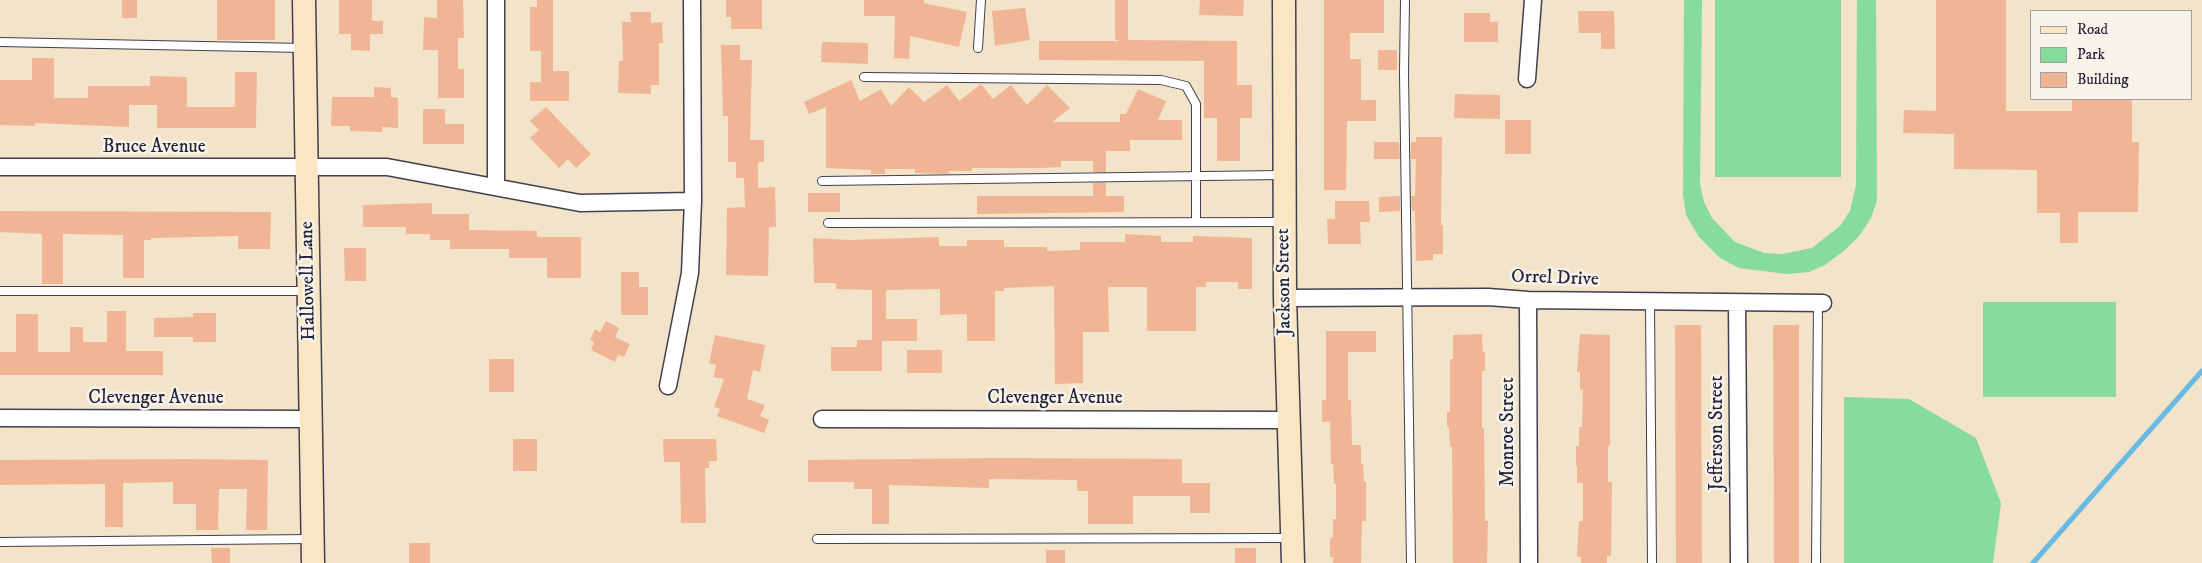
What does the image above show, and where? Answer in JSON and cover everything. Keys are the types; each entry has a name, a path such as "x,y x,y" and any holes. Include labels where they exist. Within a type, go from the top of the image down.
{"street":[{"name":"Hallowell Lane","path":"304,0 313,563"},
{"path":"496,0 496,186"},
{"path":"668,386 690,273 693,201 692,0"},
{"name":"Jackson Street","path":"1284,0 1285,298 1293,563"},
{"path":"1527,79 1533,0"},
{"name":"Bruce Avenue","path":"0,168 307,169 387,167 580,203 693,201"},
{"name":"Orrel Drive","path":"1285,298 1488,297 1528,300 1737,304 1820,303"},
{"name":"Monroe Street","path":"1528,300 1529,563"},
{"name":"Jefferson Street","path":"1737,304 1739,563"},
{"name":"Clevenger Avenue","path":"0,418 311,419"},
{"name":"Clevenger Avenue","path":"822,419 1289,420"}],"lane":[{"path":"978,48 980,0"},
{"path":"1405,0 1404,73 1409,298 1411,563"},
{"path":"0,42 304,48"},
{"path":"864,77 1161,80 1186,86 1196,104 1196,222"},
{"path":"822,181 1284,175"},
{"path":"828,223 1284,222"},
{"path":"0,291 309,291"},
{"path":"1650,302 1652,563"},
{"path":"1816,563 1820,303"},
{"path":"817,539 1292,538"},
{"path":"0,542 313,539"}],"green space":[{"path":"1684,0 1702,0 1700,184 1704,202 1712,218 1735,242 1764,253 1782,254 1812,248 1840,226 1850,211 1856,185 1857,0 1876,0 1877,200 1871,218 1860,235 1845,250 1825,265 1809,272 1787,274 1739,268 1720,258 1699,237 1686,215 1683,195"},
{"path":"1715,0 1841,0 1841,177 1715,177"},
{"path":"1983,302 2116,302 2116,397 1983,397"},
{"path":"1844,397 1909,399 1976,438 2001,503 1993,563 1844,563"}],"building":[{"path":"122,0 137,0 137,18 122,18"},
{"path":"217,0 275,0 275,40 217,40"},
{"path":"339,0 372,0 372,21 383,21 383,34 370,34 370,51 351,50 351,34 339,34"},
{"path":"437,0 463,0 464,38 458,38 458,69 464,69 464,98 438,98 438,50 423,50 424,17 437,18"},
{"path":"537,0 553,0 553,71 569,71 569,101 530,101 530,82 541,82 541,51 530,51 530,7 537,7"},
{"path":"726,0 762,0 762,29 731,29 731,17 726,17"},
{"path":"864,0 924,0 924,3 967,12 959,47 910,36 909,59 894,58 895,16 864,16"},
{"path":"1115,0 1128,0 1128,40 1237,41 1237,85 1252,85 1252,118 1240,118 1240,161 1217,161 1217,118 1204,118 1204,61 1039,60 1039,41 1119,41 1115,39"},
{"path":"1200,0 1244,0 1243,16 1199,15"},
{"path":"1324,0 1384,0 1384,33 1350,33 1350,59 1361,59 1361,100 1376,100 1376,121 1347,121 1346,190 1324,190"},
{"path":"1936,0 2006,0 2006,111 2072,111 2072,100 2132,100 2132,142 2139,142 2138,212 2078,212 2078,243 2060,243 2060,213 2037,213 2037,170 1954,169 1954,134 1903,133 1904,110 1936,111"},
{"path":"1025,8 1030,40 995,46 992,11"},
{"path":"1578,11 1614,11 1615,49 1601,49 1601,33 1579,33"},
{"path":"630,12 651,12 651,23 662,22 663,43 659,43 659,85 651,85 651,94 618,93 619,61 623,61 622,22 631,22"},
{"path":"1464,13 1490,13 1490,22 1498,22 1498,42 1464,42"},
{"path":"822,42 868,43 868,64 821,62"},
{"path":"721,45 740,45 740,60 752,60 750,140 764,140 764,162 758,162 758,188 775,187 776,227 769,227 768,276 726,275 727,208 745,207 744,178 736,178 736,162 728,162 728,116 723,116"},
{"path":"1378,50 1397,50 1397,70 1378,70"},
{"path":"32,58 54,58 54,98 88,98 88,86 150,86 150,76 187,77 187,107 235,107 235,72 257,72 256,128 157,128 157,105 129,105 129,127 35,123 35,126 0,125 0,80 32,80"},
{"path":"851,80 860,101 881,89 891,106 909,87 924,102 947,85 959,101 981,84 993,99 1011,85 1027,105 1047,85 1070,108 1052,122 1120,122 1120,114 1126,114 1138,89 1166,101 1158,120 1182,120 1182,140 1130,140 1130,151 1106,151 1106,172 1093,172 1093,161 1061,161 1061,167 972,168 972,171 949,171 949,174 915,173 915,169 885,169 885,174 871,174 871,170 826,168 826,107 809,114 804,102"},
{"path":"374,87 391,88 391,97 398,98 398,128 382,127 382,132 350,131 350,126 331,126 332,97 374,97"},
{"path":"1455,94 1500,95 1500,119 1454,118"},
{"path":"546,107 591,154 576,168 568,159 559,168 530,138 539,130 530,121"},
{"path":"423,109 445,109 445,124 464,124 464,144 423,144"},
{"path":"1505,120 1531,120 1531,154 1505,154"},
{"path":"1416,137 1442,137 1441,225 1443,225 1443,254 1433,254 1433,260 1416,261 1415,211 1412,211 1411,196 1415,196 1416,159 1411,159 1411,142 1416,142"},
{"path":"1374,142 1399,142 1400,159 1374,159"},
{"path":"1093,183 1106,183 1106,196 1124,196 1124,212 977,214 977,196 1093,196"},
{"path":"808,193 840,193 840,212 808,212"},
{"path":"1400,196 1400,211 1379,212 1379,197"},
{"path":"1335,201 1369,201 1370,222 1360,222 1361,244 1328,244 1327,219 1335,219"},
{"path":"432,203 432,214 469,214 469,230 537,231 537,237 581,237 581,278 547,278 547,258 509,258 509,249 450,249 450,240 430,240 430,234 406,234 406,227 363,227 363,205"},
{"path":"0,211 271,212 270,249 238,249 238,236 151,238 151,240 144,240 144,278 123,278 123,235 63,234 63,284 42,284 42,234 0,232"},
{"path":"1125,234 1161,236 1161,242 1193,242 1193,236 1252,238 1252,289 1238,289 1238,282 1206,282 1206,287 1196,287 1196,331 1147,331 1147,287 1108,287 1109,332 1083,332 1083,383 1055,384 1054,286 1004,288 1004,291 995,291 995,341 967,341 967,314 940,315 940,289 886,290 886,319 917,319 917,341 882,341 882,371 831,371 831,347 857,347 857,340 872,340 872,290 836,289 836,283 814,283 813,238 849,240 939,237 939,246 967,246 967,240 1004,240 1004,247 1047,247 1047,251 1080,250 1080,242 1125,242"},
{"path":"344,248 366,248 366,281 345,281"},
{"path":"621,272 639,272 639,287 648,287 648,315 621,315"},
{"path":"107,311 126,311 126,351 163,351 163,375 0,375 0,352 16,352 16,314 38,314 38,352 70,352 70,327 83,327 83,342 107,342"},
{"path":"193,313 216,313 216,342 193,342 193,337 154,337 154,318 193,317"},
{"path":"606,321 619,328 615,337 630,344 624,357 618,355 615,362 591,350 594,342 590,340 595,329 600,332"},
{"path":"1675,325 1701,325 1702,563 1676,563"},
{"path":"1773,325 1799,325 1799,563 1774,563"},
{"path":"1326,331 1376,331 1376,352 1348,352 1348,400 1351,400 1352,445 1361,445 1361,464 1363,464 1364,482 1366,482 1366,521 1362,521 1361,563 1333,563 1333,557 1330,557 1333,519 1336,519 1336,484 1334,484 1333,464 1331,464 1330,422 1322,422 1322,400 1326,400"},
{"path":"1482,334 1483,352 1485,352 1485,371 1482,371 1482,428 1484,428 1485,521 1488,521 1487,563 1453,563 1452,447 1450,447 1449,427 1447,427 1447,412 1450,412 1450,359 1453,359 1453,335"},
{"path":"1580,334 1610,335 1610,446 1608,446 1608,482 1612,482 1611,556 1607,556 1607,563 1581,563 1581,557 1577,557 1579,521 1583,521 1583,483 1577,483 1576,466 1576,446 1579,446 1579,427 1582,427 1583,390 1580,389 1580,372 1577,372"},
{"path":"715,335 765,345 760,372 753,370 747,399 765,405 760,416 769,420 764,433 717,416 720,409 714,407 724,379 714,377 716,365 709,363"},
{"path":"907,350 942,350 942,373 907,373"},
{"path":"489,359 514,359 514,392 489,392"},
{"path":"513,439 537,439 537,471 513,471"},
{"path":"663,439 716,439 717,461 709,461 709,468 705,468 706,523 681,523 680,462 664,462"},
{"path":"1182,459 1182,483 1210,483 1210,513 1190,513 1190,496 1133,496 1133,524 1088,524 1088,491 1077,491 1077,480 989,479 989,488 889,485 889,524 872,524 872,489 854,489 854,482 808,482 808,460"},
{"path":"0,460 268,460 267,530 246,530 247,489 219,489 218,530 196,530 196,504 173,504 173,482 123,483 123,527 105,527 105,484 0,485"},
{"path":"409,543 430,543 430,563 409,563"},
{"path":"211,548 230,548 230,563 212,563"},
{"path":"1235,548 1256,548 1256,563 1235,563"},
{"path":"1046,550 1065,550 1065,563 1046,563"}],"waterway":[{"path":"2033,563 2202,371"}]}
